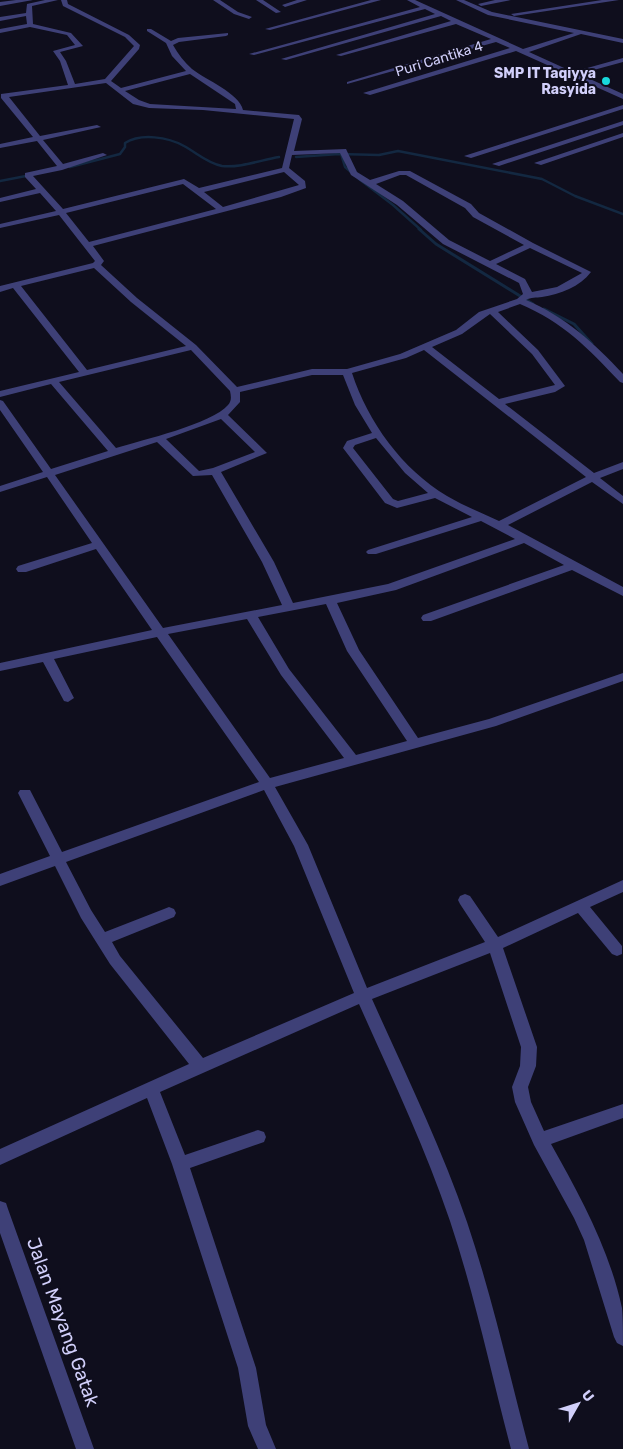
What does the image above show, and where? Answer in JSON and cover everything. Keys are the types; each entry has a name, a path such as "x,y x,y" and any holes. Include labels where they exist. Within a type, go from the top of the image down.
{"street":[{"path":"0,4 55,0"},
{"path":"64,0 65,5 143,35 170,43 178,40 226,34"},
{"path":"216,0 236,13 249,17"},
{"path":"259,0 278,12"},
{"path":"285,5 304,0"},
{"path":"262,23 349,0"},
{"path":"268,29 378,0"},
{"path":"414,0 623,97"},
{"path":"459,0 490,14 623,41"},
{"path":"481,4 508,0"},
{"path":"514,14 616,0 623,5"},
{"path":"30,2 30,19"},
{"path":"252,54 426,7"},
{"path":"284,58 442,14"},
{"path":"0,18 30,19 69,34 80,46 56,51 75,85"},
{"path":"0,23 30,19"},
{"path":"0,32 30,19"},
{"path":"339,55 458,21"},
{"name":"Puri Cantika 4","path":"367,93 580,33"},
{"path":"1,94 107,81 137,48 143,35"},
{"path":"349,83 499,39"},
{"path":"170,43 171,49 191,72 237,102 240,112"},
{"path":"573,74 623,60"},
{"path":"119,90 191,72"},
{"path":"107,81 136,102 148,106 297,118 285,169"},
{"path":"1,94 41,139 60,167"},
{"path":"468,156 623,107"},
{"path":"496,164 623,123"},
{"path":"0,146 97,127"},
{"path":"538,163 623,135"},
{"path":"288,153 340,151 354,173 414,214 446,242 522,281 525,285 524,298"},
{"path":"0,290 96,265 100,262 99,258 28,176 103,155"},
{"path":"198,190 285,169"},
{"path":"88,245 303,186 285,169"},
{"path":"235,390 312,372 348,372 403,356 459,332 482,314 524,298 550,293 571,283 587,272 530,245 476,215 468,206 407,173 404,172 370,184"},
{"path":"0,226 180,182 187,182 221,209"},
{"path":"0,200 41,190"},
{"path":"490,264 530,245"},
{"path":"0,489 159,438 222,415 234,405 237,397 235,390 193,347 134,300 96,265"},
{"path":"16,286 85,373"},
{"path":"524,298 569,325 623,380"},
{"path":"491,310 535,352 560,384 560,386 552,390 496,403"},
{"path":"0,394 193,347"},
{"path":"426,347 623,501"},
{"path":"348,372 354,392 379,434 416,478 437,494 500,525 572,566 623,592"},
{"path":"53,382 115,453"},
{"path":"0,403 267,784 301,845 458,1221 478,1287 520,1449"},
{"path":"159,438 196,474 215,471 262,453 222,415"},
{"path":"379,434 351,443 348,448 388,502 397,505 437,494"},
{"path":"500,525 592,478 623,465"},
{"path":"215,471 268,562 289,608"},
{"path":"372,552 482,517"},
{"path":"0,666 160,632 383,589 525,539"},
{"path":"22,569 99,544"},
{"path":"427,618 572,566"},
{"path":"330,600 353,651 415,744"},
{"path":"251,615 282,666 352,760"},
{"path":"47,656 68,698"},
{"path":"0,880 267,784 486,725 623,677"},
{"path":"25,793 86,914 102,940 149,1005 200,1066"},
{"path":"0,1157 200,1066 363,996 495,945 623,886"},
{"path":"465,900 495,945 529,1047 530,1056 520,1087 521,1095 540,1140 580,1212 592,1239 623,1337"},
{"path":"580,905 617,950"},
{"path":"102,940 169,914"},
{"path":"151,1088 180,1164 247,1368 257,1426 267,1449"},
{"path":"540,1140 623,1111"},
{"path":"180,1164 258,1137"},
{"name":"Jalan Mayang Gatak","path":"1,1217 85,1449"}],"waterway":[{"path":"70,167 120,154 125,147 125,143 146,137 163,138 178,143 207,160 222,166 243,165 279,157"},
{"path":"341,154 379,155 398,151 542,179 575,196 623,214"},
{"path":"296,157 341,154"},
{"path":"341,154 345,167 351,172"},
{"path":"0,181 31,175"},
{"path":"359,179 393,205 421,230"},
{"path":"419,229 436,244 533,304"},
{"path":"544,309 574,324 592,344"}],"place":[{"name":"SMP IT Taqiyya Rasyida","path":"606,81"}]}
